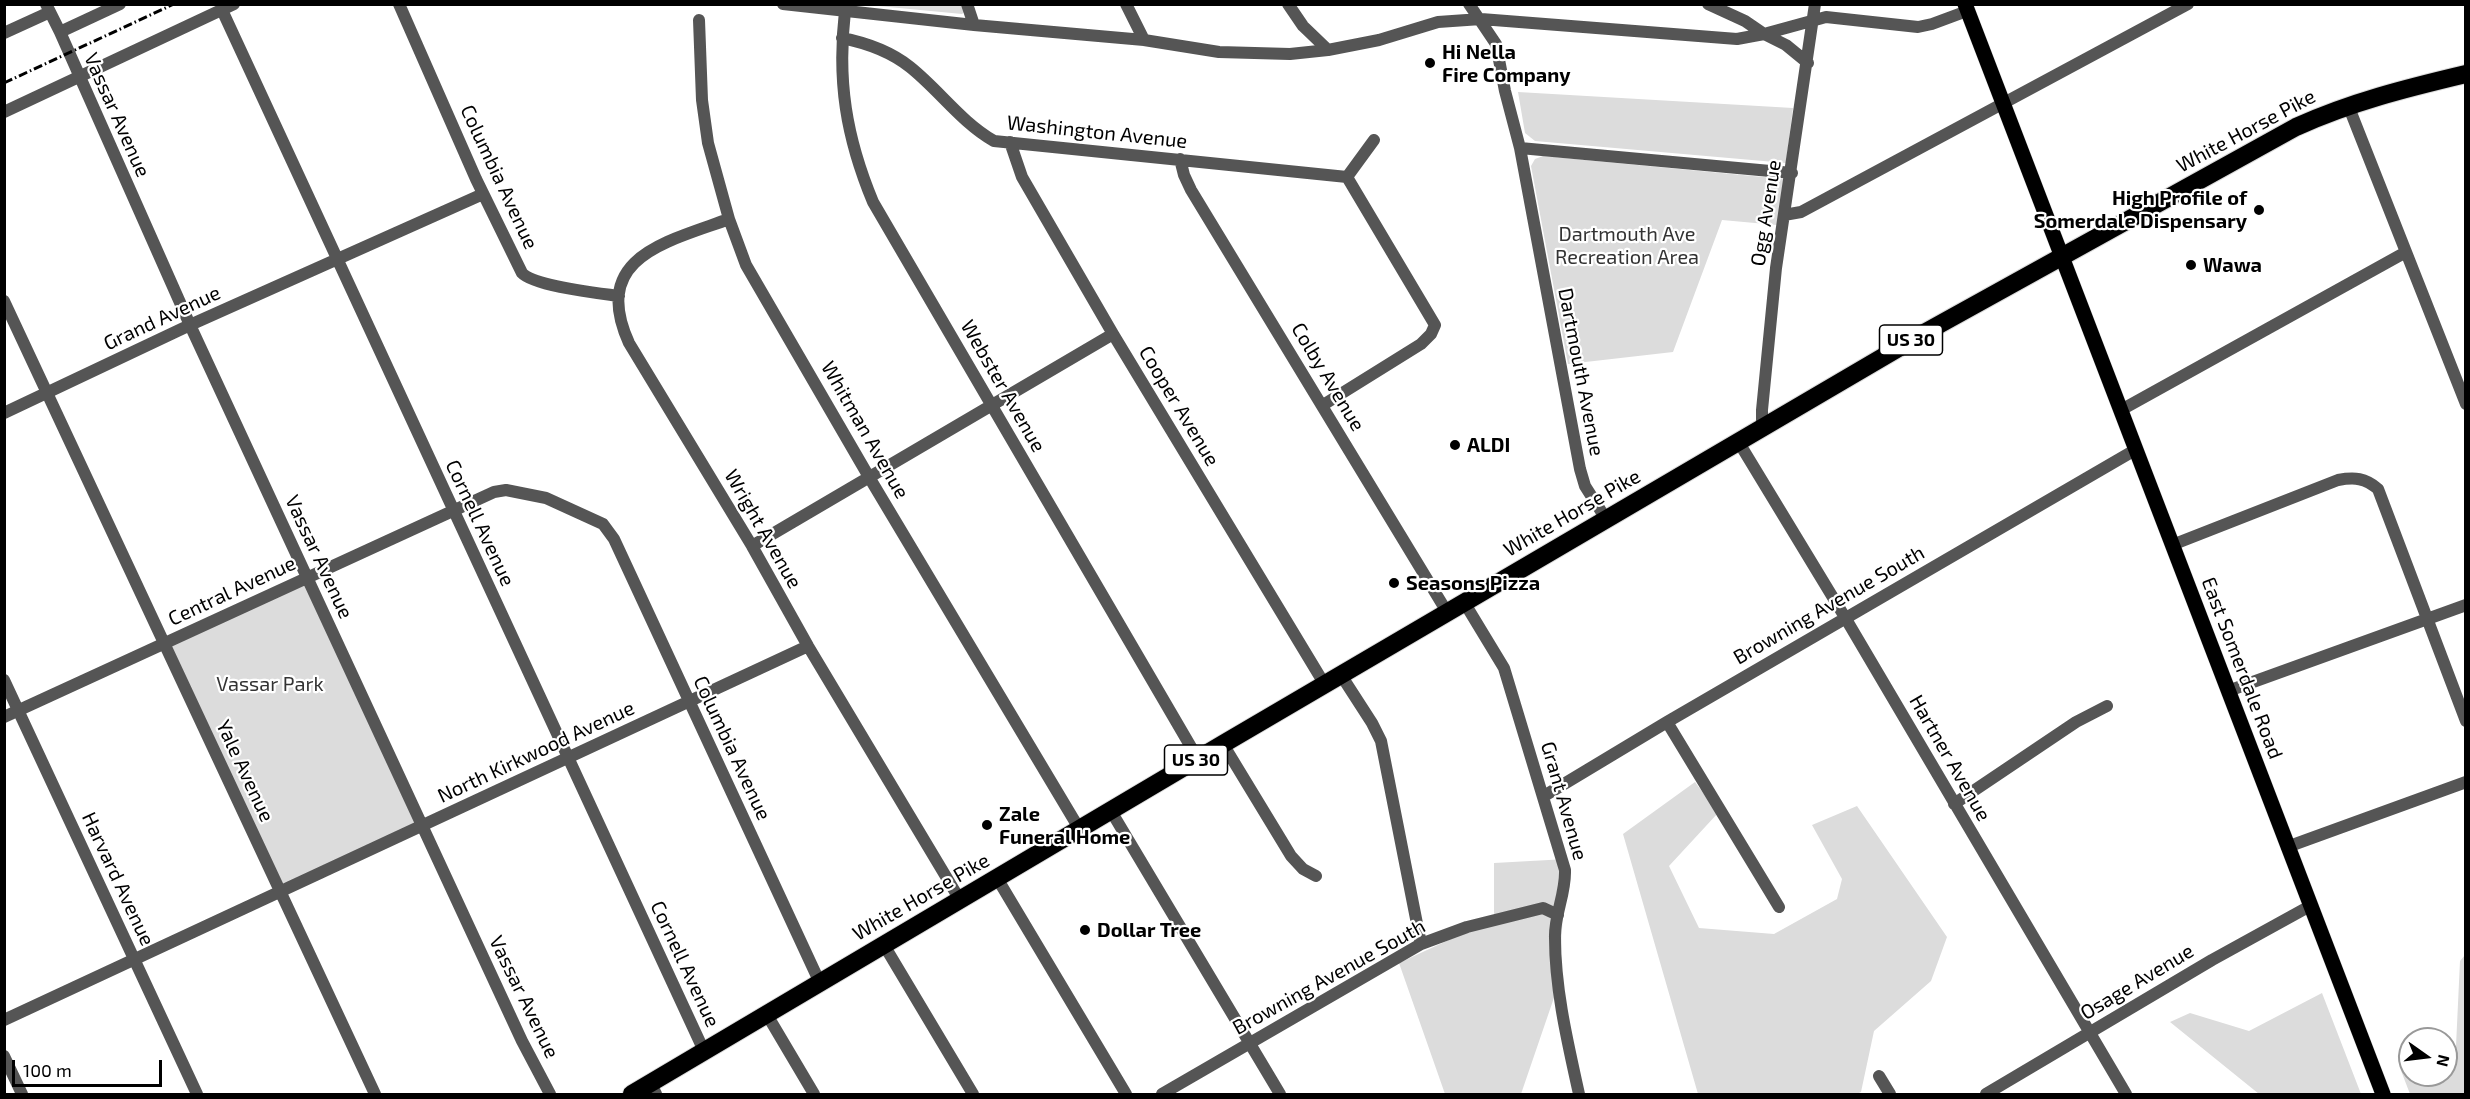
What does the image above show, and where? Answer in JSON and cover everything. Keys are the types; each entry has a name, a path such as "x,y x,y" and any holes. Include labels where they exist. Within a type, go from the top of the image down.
{"highway":[{"name":"White Horse Pike","path":"632,1095 653,1089 704,1051 766,1013 1738,441 2062,256 2296,127 2380,94 2466,74"}],"main road":[{"name":"East Somerdale Road","path":"1966,8 2383,1095"}],"street":[{"path":"60,32 120,4"},
{"path":"4,112 234,4"},
{"name":"Columbia Avenue","path":"399,4 483,194 519,267 527,278 619,296"},
{"path":"783,4 974,25 1144,40 1220,52 1290,54 1328,50 1379,40 1438,22 1481,19 1737,39 1764,34 1814,18 1826,17 1918,27 1932,24 1966,8"},
{"path":"967,4 974,25"},
{"path":"1126,4 1144,40"},
{"path":"1288,4 1303,26 1328,50"},
{"name":"Dartmouth Avenue","path":"1469,4 1496,44 1520,148 1580,469 1585,486 1606,519"},
{"path":"1708,4 1745,21 1786,45 1808,63"},
{"name":"Ogg Avenue","path":"1762,427 1784,215 1792,173 1815,4"},
{"path":"1784,215 1801,212 2188,4"},
{"path":"4,33 48,8"},
{"name":"Vassar Avenue","path":"48,8 190,325 522,1041 550,1095"},
{"name":"Cornell Avenue","path":"222,10 704,1051"},
{"name":"Webster Avenue","path":"845,11 842,38 844,104 851,139 873,202 1198,759"},
{"name":"Whitman Avenue","path":"699,20 702,100 708,142 729,219 746,265 869,477 1080,830"},
{"name":"Washington Avenue","path":"842,38 865,43 908,66 975,130 994,141 1347,177"},
{"path":"2348,105 2466,404"},
{"path":"1323,405 1421,344 1431,334 1435,325 1347,177 1374,140"},
{"name":"Cooper Avenue","path":"1010,142 1022,177 1113,334 1325,685"},
{"path":"1520,148 1792,173"},
{"name":"Colby Avenue","path":"1180,159 1191,190 1447,612"},
{"name":"Grand Avenue","path":"4,413 190,325 483,194"},
{"name":"Wright Avenue","path":"729,219 647,251 634,264 623,282 617,310 620,322 629,343 752,546 808,646 960,900"},
{"path":"2121,410 2406,252"},
{"name":"Yale Avenue","path":"4,301 375,1095"},
{"path":"752,546 1113,334"},
{"name":"Hartner Avenue","path":"1738,441 1846,619 2126,1095"},
{"name":"Browning Avenue South","path":"1544,796 2135,450"},
{"path":"2172,545 2338,480 2350,478 2365,480 2378,489 2466,721"},
{"name":"Central Avenue","path":"4,717 494,492 506,490 546,498 603,525 608,531"},
{"name":"Columbia Avenue","path":"608,531 614,539 820,983"},
{"name":"Grant Avenue","path":"1464,602 1504,668 1565,870 1566,887 1554,937 1559,988 1579,1095"},
{"path":"2228,691 2466,605"},
{"name":"North Kirkwood Avenue","path":"4,1020 808,646"},
{"path":"1341,675 1381,741 1421,944"},
{"name":"Harvard Avenue","path":"4,680 197,1095"},
{"path":"1954,804 2076,722 2107,706"},
{"path":"1667,722 1779,907"},
{"path":"1223,744 1291,856 1303,869 1316,876"},
{"path":"2287,847 2466,782"},
{"path":"1111,811 1280,1095"},
{"path":"998,878 1126,1095"},
{"name":"Osage Avenue","path":"1986,1095 2212,960 2310,906"},
{"name":"Browning Avenue South","path":"1162,1095 1421,944 1467,927 1543,908 1558,915"},
{"path":"884,945 973,1095"},
{"path":"766,1013 814,1095"},
{"path":"4,1056 22,1095"},
{"path":"1880,1076 1890,1095"}],"green space":[{"path":"868,5 973,5 962,14"},
{"path":"1518,92 1793,108 1786,163 1535,141 1525,133"},
{"name":"Dartmouth Ave Recreation Area","path":"1543,156 1784,179 1777,225 1722,220 1673,352 1568,364 1531,166 1535,159"},
{"name":"Vassar Park","path":"307,577 422,827 281,893 164,644"},
{"path":"1695,782 1718,813 1669,866 1699,928 1774,934 1837,899 1842,879 1812,825 1857,806 1947,937 1931,981 1874,1031 1861,1092 1857,1094 1698,1094 1623,834"},
{"path":"1567,859 1558,986 1521,1094 1445,1094 1399,963 1494,919 1494,863"},
{"path":"2465,955 2465,1094 2410,1094 2407,1087 2458,1087 2457,1027 2460,961"},
{"path":"2322,993 2361,1094 2259,1094 2170,1022 2190,1013 2249,1031"}],"railway":[{"path":"4,83 174,4"}],"place":[{"name":"Hi Nella Fire Company","path":"1430,63"},
{"name":"High Profile of Somerdale Dispensary","path":"2259,210"},
{"name":"Wawa","path":"2191,265"},
{"name":"ALDI","path":"1455,445"},
{"name":"Seasons Pizza","path":"1394,583"},
{"name":"Zale Funeral Home","path":"987,825"},
{"name":"Dollar Tree","path":"1085,930"}]}
